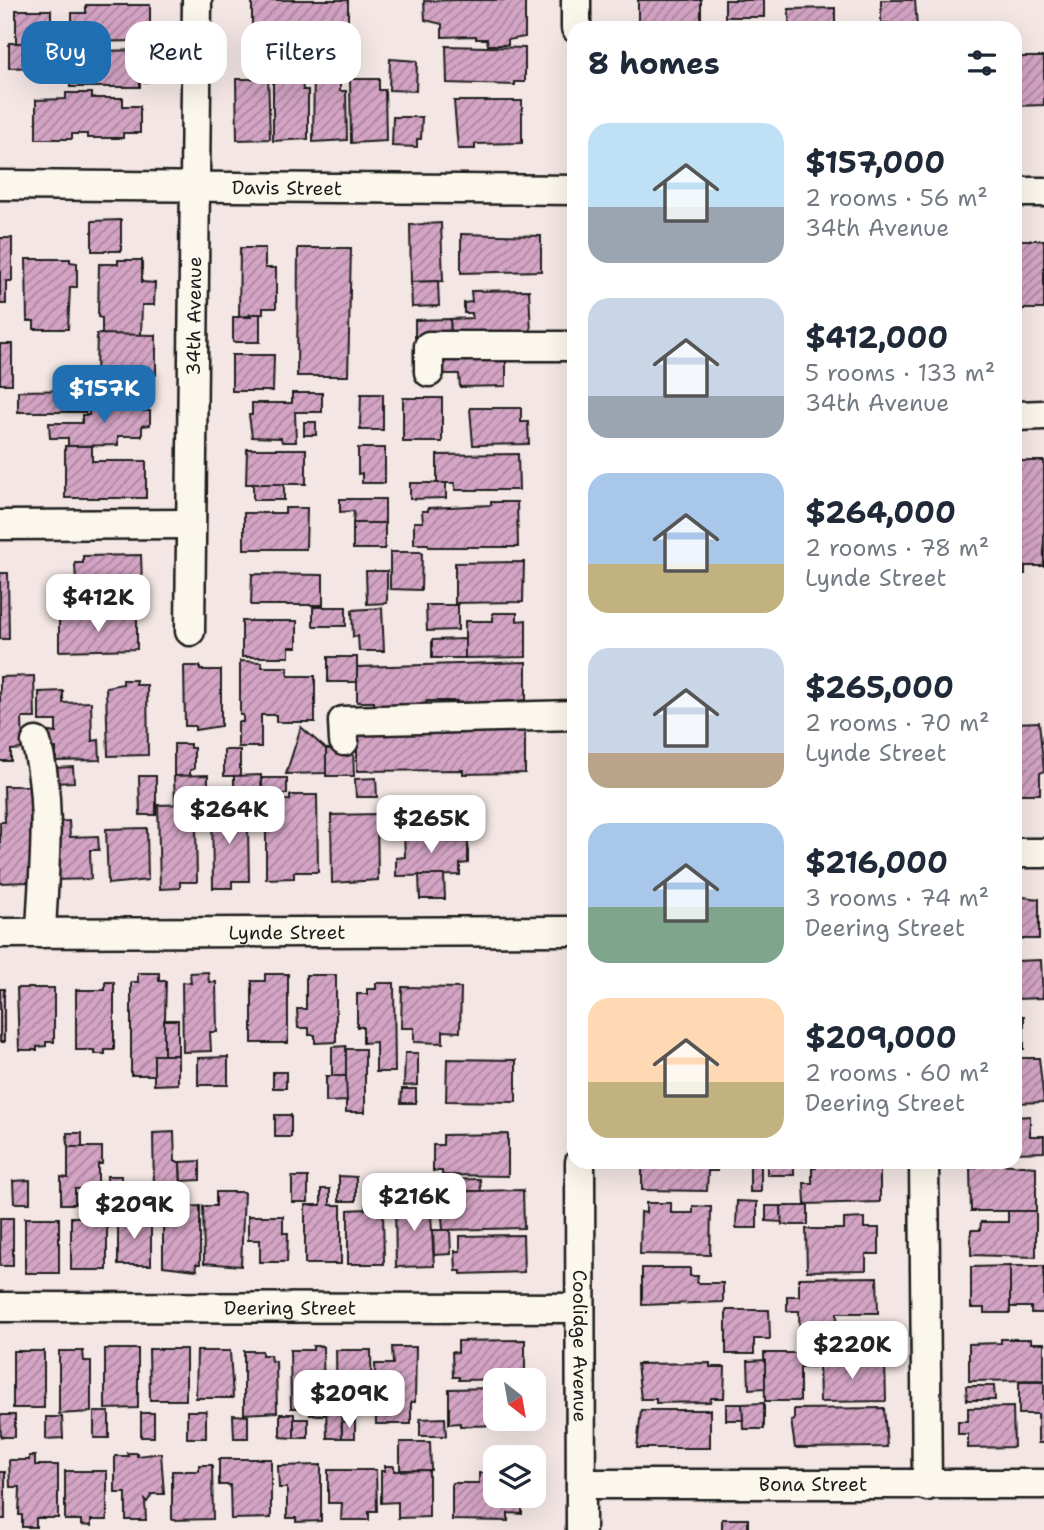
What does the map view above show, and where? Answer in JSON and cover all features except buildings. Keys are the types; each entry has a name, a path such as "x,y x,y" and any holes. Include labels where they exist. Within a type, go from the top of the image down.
{"street":[{"name":"34th Avenue","path":"190,631 197,0"},
{"path":"576,0 576,21"},
{"name":"Davis Street","path":"0,185 197,184 567,190"},
{"path":"1022,192 1044,192"},
{"path":"429,372 429,346 567,346"},
{"path":"1022,416 1044,415"},
{"path":"0,524 190,524"},
{"path":"344,722 567,715"},
{"path":"36,742 43,764 45,819 41,933"},
{"path":"1022,853 1044,853"},
{"name":"Lynde Street","path":"0,933 567,931"},
{"name":"Coolidge Avenue","path":"580,1169 581,1530"},
{"path":"924,1169 927,1486"},
{"name":"Deering Street","path":"0,1307 580,1308"},
{"name":"Bona Street","path":"582,1484 1044,1484"}]}
